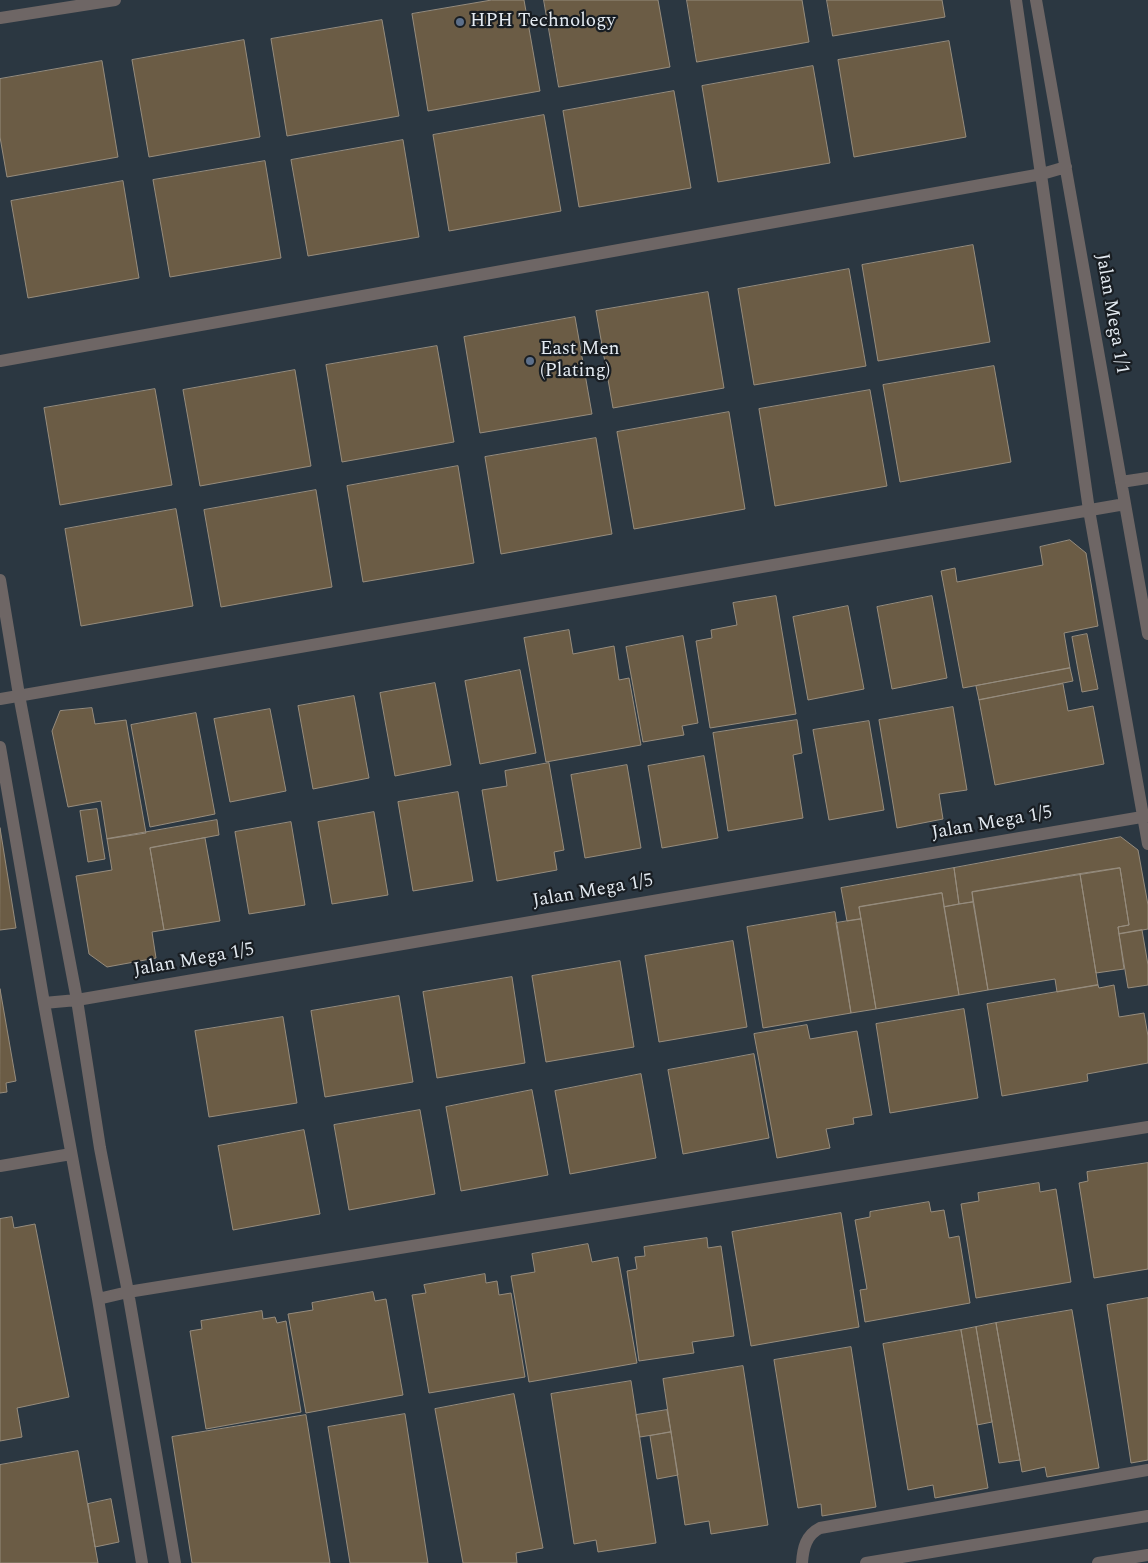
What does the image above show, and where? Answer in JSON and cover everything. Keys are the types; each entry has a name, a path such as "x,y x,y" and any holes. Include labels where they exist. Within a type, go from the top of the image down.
{"street":[{"path":"0,18 115,0"},
{"path":"1016,0 1089,510 1146,816 1148,844"},
{"name":"Jalan Mega 1/1","path":"1036,0 1148,634"},
{"path":"0,361 1042,174 1066,167"},
{"path":"1121,482 1148,478"},
{"path":"0,699 1125,504"},
{"path":"0,580 19,695 78,1000 100,1148 128,1292 175,1563"},
{"path":"0,746 44,1003 98,1299 142,1563"},
{"name":"Jalan Mega 1/5","path":"44,1003 78,1000 1146,816"},
{"path":"98,1299 128,1292 1148,1127"},
{"path":"0,1166 71,1154"},
{"path":"802,1563 802,1556 809,1535 820,1528 1148,1470"},
{"path":"866,1563 1148,1516"},
{"path":"1098,1563 1148,1554"}],"building":[{"path":"492,0 524,0 540,91 428,111 412,14"},
{"path":"544,0 658,0 670,67 559,87"},
{"path":"687,0 802,0 809,42 697,62"},
{"path":"827,0 942,0 945,17 833,36"},
{"path":"382,20 399,116 287,136 271,39"},
{"path":"244,40 260,137 149,157 132,60"},
{"path":"949,41 966,137 854,157 838,60"},
{"path":"102,61 118,157 7,177 0,137 0,79"},
{"path":"813,66 830,163 718,182 702,86"},
{"path":"674,91 691,188 579,207 563,111"},
{"path":"544,115 561,211 449,231 433,135"},
{"path":"403,140 419,237 308,256 291,160"},
{"path":"265,161 281,258 170,277 153,180"},
{"path":"123,181 139,278 28,298 11,201"},
{"path":"973,245 990,342 878,361 862,265"},
{"path":"849,269 866,366 754,385 738,289"},
{"path":"708,292 724,388 613,408 596,311"},
{"path":"575,317 592,414 480,433 464,337"},
{"path":"437,346 454,442 342,462 326,365"},
{"path":"994,366 1011,462 900,482 883,385"},
{"path":"295,370 311,466 200,486 183,390"},
{"path":"155,389 172,485 60,505 44,408"},
{"path":"870,390 887,486 775,506 759,409"},
{"path":"729,412 745,509 634,529 617,432"},
{"path":"596,438 612,534 501,554 485,457"},
{"path":"458,466 474,563 363,582 347,486"},
{"path":"316,490 332,587 221,607 204,510"},
{"path":"176,509 193,606 81,626 65,529"},
{"path":"1070,540 1086,553 1098,626 1064,633 1070,668 963,688 941,571 955,568 957,582 1043,565 1040,547"},
{"path":"776,596 796,714 710,728 696,641 712,638 711,630 737,625 733,603"},
{"path":"932,596 947,678 892,689 877,607"},
{"path":"848,606 864,689 808,700 793,617"},
{"path":"569,630 573,654 614,646 619,680 629,678 641,745 546,762 524,638"},
{"path":"1087,634 1098,689 1082,692 1072,637"},
{"path":"683,636 698,723 682,726 684,735 643,742 626,647"},
{"path":"1070,668 1073,681 979,700 976,686"},
{"path":"520,670 536,753 480,764 465,681"},
{"path":"435,683 451,765 395,776 380,693"},
{"path":"1063,684 1068,711 1093,706 1104,764 995,785 979,700"},
{"path":"354,696 369,778 313,789 298,706"},
{"path":"953,707 967,790 939,794 943,819 897,828 879,720"},
{"path":"92,708 95,724 126,720 146,833 107,839 101,801 68,807 52,731 60,711"},
{"path":"270,709 286,791 230,802 214,719"},
{"path":"196,713 215,814 150,827 131,725"},
{"path":"797,720 802,753 793,755 803,818 728,831 713,733"},
{"path":"869,721 884,810 829,820 813,730"},
{"path":"704,756 718,838 662,848 648,766"},
{"path":"549,763 564,850 554,852 557,870 497,881 482,790 507,786 505,771"},
{"path":"627,765 641,848 585,858 571,775"},
{"path":"458,792 473,881 413,891 398,802"},
{"path":"97,809 105,859 88,862 80,811"},
{"path":"374,812 388,895 332,904 318,822"},
{"path":"217,820 219,835 150,848 164,930 152,932 156,958 107,967 89,954 76,876 112,870 107,839"},
{"path":"291,822 305,905 249,914 235,832"},
{"path":"0,828 16,928 0,930"},
{"path":"1121,837 1138,850 1148,905 1148,929 1119,934 1118,927 1129,925 1120,868 972,892 973,902 959,904 954,868"},
{"path":"205,838 220,921 164,930 150,848"},
{"path":"954,868 959,904 944,907 942,893 859,907 861,919 847,921 841,888"},
{"path":"1120,868 1129,925 1118,927 1124,969 1096,973 1080,874"},
{"path":"1080,874 1098,985 1057,992 1055,979 988,990 972,892"},
{"path":"942,893 959,995 876,1009 859,907"},
{"path":"973,902 988,990 959,995 944,907"},
{"path":"835,912 851,1013 763,1028 747,927"},
{"path":"861,919 876,1009 851,1013 836,923"},
{"path":"1142,930 1148,965 1148,985 1128,988 1119,934"},
{"path":"733,941 747,1027 659,1042 645,956"},
{"path":"620,961 634,1047 546,1062 532,976"},
{"path":"512,977 525,1063 437,1078 423,992"},
{"path":"1098,985 1099,988 1114,985 1119,1017 1144,1013 1148,1036 1148,1063 1087,1074 1088,1081 1002,1096 987,1004"},
{"path":"0,989 16,1081 6,1083 7,1092 0,1093"},
{"path":"399,996 413,1082 325,1097 311,1011"},
{"path":"964,1009 978,1098 890,1113 876,1024"},
{"path":"283,1017 297,1103 209,1117 195,1031"},
{"path":"807,1025 810,1039 857,1031 872,1115 853,1118 854,1124 826,1129 830,1148 777,1158 754,1034"},
{"path":"754,1054 769,1138 683,1154 668,1070"},
{"path":"641,1074 656,1158 570,1174 555,1091"},
{"path":"532,1090 548,1175 461,1191 446,1107"},
{"path":"420,1110 435,1194 349,1210 334,1125"},
{"path":"304,1130 320,1214 233,1230 218,1146"},
{"path":"1148,1163 1148,1269 1094,1278 1079,1183 1088,1181 1087,1172"},
{"path":"1039,1183 1040,1192 1056,1189 1071,1282 976,1298 961,1204 979,1201 978,1193"},
{"path":"929,1202 931,1212 944,1210 949,1238 959,1236 970,1303 865,1322 860,1290 867,1289 855,1220 870,1217 870,1212"},
{"path":"841,1213 859,1327 751,1346 732,1232"},
{"path":"12,1217 14,1228 35,1224 69,1397 17,1408 22,1437 0,1441 0,1219"},
{"path":"707,1238 708,1248 721,1246 734,1336 692,1342 694,1353 639,1361 627,1271 637,1269 635,1257 645,1256 644,1247"},
{"path":"588,1244 592,1262 618,1257 637,1363 529,1382 511,1276 535,1272 532,1254"},
{"path":"485,1274 486,1283 497,1281 499,1295 511,1293 525,1377 429,1393 412,1295 426,1293 424,1285"},
{"path":"373,1292 375,1301 386,1299 403,1395 306,1413 288,1314 313,1310 312,1303"},
{"path":"1148,1298 1148,1460 1131,1463 1107,1305"},
{"path":"1072,1310 1099,1468 1047,1477 1045,1467 1022,1472 996,1323"},
{"path":"262,1311 263,1319 275,1317 277,1323 286,1321 301,1412 206,1429 190,1331 202,1329 201,1321"},
{"path":"996,1323 1020,1460 999,1463 976,1327"},
{"path":"976,1327 992,1422 977,1425 961,1330"},
{"path":"961,1330 988,1488 935,1498 933,1485 908,1490 883,1344"},
{"path":"851,1347 876,1507 822,1516 821,1504 798,1508 774,1360"},
{"path":"743,1366 768,1525 711,1534 709,1521 685,1525 663,1379"},
{"path":"631,1381 656,1543 598,1552 596,1540 574,1544 551,1394"},
{"path":"514,1394 543,1548 516,1553 517,1563 463,1563 435,1409"},
{"path":"667,1410 671,1432 640,1437 636,1415"},
{"path":"405,1414 428,1563 350,1563 328,1427"},
{"path":"306,1415 330,1563 192,1563 172,1437"},
{"path":"671,1432 678,1475 657,1479 650,1436"},
{"path":"78,1451 98,1563 0,1563 0,1465"},
{"path":"111,1499 119,1542 95,1547 88,1504"}],"place":[{"name":"HPH Technology","path":"460,22"},
{"name":"East Men (Plating)","path":"530,361"}]}
